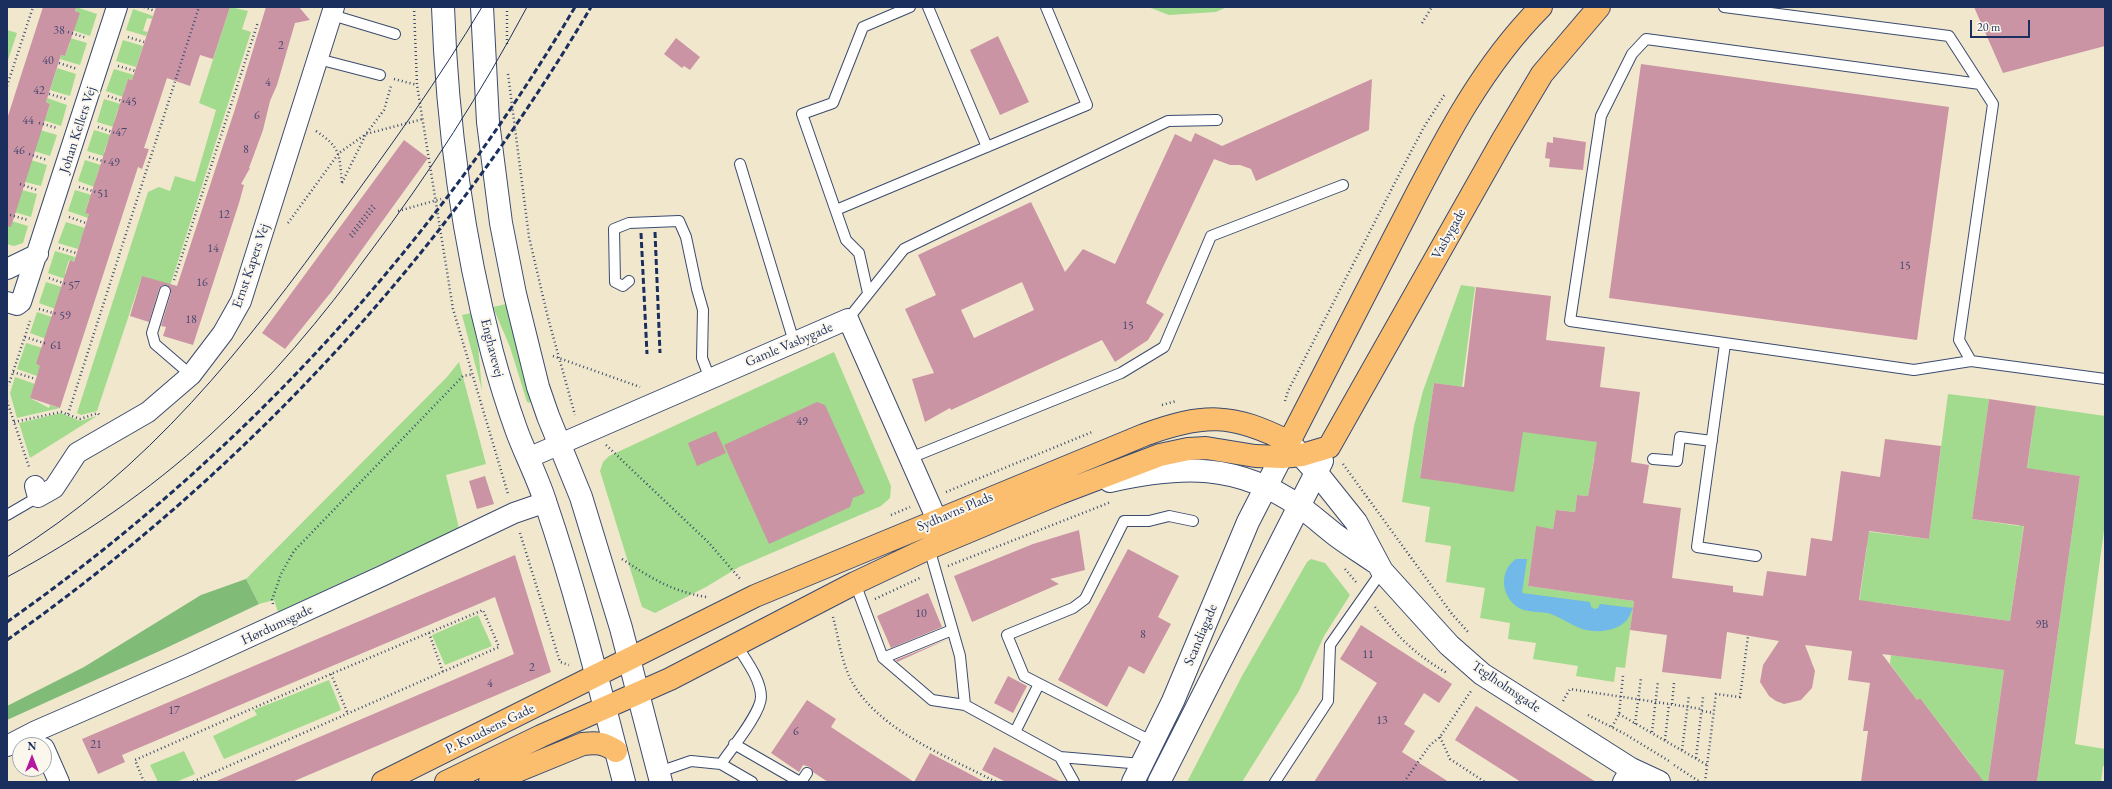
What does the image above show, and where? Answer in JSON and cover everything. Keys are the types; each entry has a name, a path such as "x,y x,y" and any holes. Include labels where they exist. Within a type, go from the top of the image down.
{"main road":[{"path":"1291,452 1448,133 1480,82 1526,22 1541,7"},
{"name":"Vasbygade","path":"1329,447 1538,80 1584,22 1599,7"},
{"name":"Sydhavns Plads","path":"597,676 755,596 1176,423 1201,420 1235,420 1268,432 1291,452"},
{"name":"Sydhavns Plads","path":"639,693 670,679 855,583 929,548 1060,493 1160,455 1188,449 1206,448 1255,456 1329,447"},
{"name":"P. Knudsens Gade","path":"383,782 597,676"},
{"name":"P. Knudsens Gade","path":"446,782 639,693"},
{"path":"490,782 583,744 594,742 606,744 616,751"}],"street":[{"name":"Johan Kellers Vej","path":"21,304 117,7"},
{"name":"Enghavevej","path":"443,7 444,42 461,194 472,266 492,352 516,430 546,502 597,676 624,782"},
{"path":"482,7 488,122 500,223 528,351 538,386 581,497 630,660 660,777"},
{"name":"Ernst Kapers Vej","path":"36,491 54,488 77,453 148,412 191,376 223,333 241,301 333,11"},
{"path":"7,269 38,254"},
{"name":"Gamle Vasbygade","path":"528,458 848,319 937,520"},
{"name":"Vasbygade","path":"1316,472 1329,447"},
{"name":"Teglholmsgade","path":"1291,452 1316,472 1356,522 1379,567"},
{"name":"Scandiagade","path":"1138,773 1174,701 1248,522 1266,487 1291,452"},
{"name":"Teglholmsgade","path":"1060,493 1138,475 1183,469 1228,474 1266,487 1299,506 1379,567 1449,645 1482,674 1627,775 1659,782"},
{"name":"Scandiagade","path":"1159,782 1316,472"},
{"name":"Hørdumsgade","path":"49,737 279,623 514,513 546,502"},
{"path":"52,766 59,782"}],"lane":[{"path":"868,294 859,253 846,240 802,114 833,103 863,27 910,7"},
{"path":"928,7 987,147"},
{"path":"836,210 1087,105 1046,7"},
{"path":"1724,7 1949,36 1993,104 1960,340 1971,361"},
{"path":"333,11 394,34"},
{"path":"1980,84 1646,39 1632,54 1601,116 1570,321 1914,370 1971,361 2105,379"},
{"path":"318,59 380,75"},
{"path":"848,319 904,249 1168,121 1217,120"},
{"path":"740,164 794,342"},
{"path":"910,458 1120,373 1164,347 1212,236 1343,185"},
{"path":"629,281 623,286 615,282 614,229 629,223 679,221 686,237 696,289 703,310 702,358 710,379"},
{"path":"165,292 152,333 155,344 191,376"},
{"path":"1725,344 1697,547 1756,556"},
{"path":"1653,459 1677,462 1680,437 1712,441"},
{"path":"7,515 36,491"},
{"path":"1153,742 1024,676 1008,636 1073,608 1085,599 1124,521 1149,521 1169,516 1193,521"},
{"path":"929,548 960,656 965,705"},
{"path":"1275,782 1328,701 1330,645 1379,567"},
{"path":"855,583 883,658 932,700 965,705 1060,757 1138,773"},
{"path":"883,658 952,630"},
{"path":"721,764 758,709 761,697 758,683 736,644"},
{"path":"1015,732 1039,684"},
{"path":"734,744 800,782 807,773"},
{"path":"1060,757 1074,782"},
{"path":"660,777 691,762 721,764 752,782"}],"path":[{"path":"7,86 33,7"},
{"path":"144,7 155,11"},
{"path":"68,414 199,7"},
{"path":"507,7 507,50"},
{"path":"1422,23 1432,7"},
{"path":"165,292 171,289 258,22"},
{"path":"508,72 529,237 559,357 586,433 709,543 742,580"},
{"path":"380,75 417,85"},
{"path":"299,119 332,142 339,153 342,183 366,134 384,110 394,79"},
{"path":"287,224 339,153 366,134 423,119"},
{"path":"398,211 461,194"},
{"path":"351,236 374,205"},
{"path":"7,385 9,384 14,372 25,337 21,304 57,314"},
{"path":"25,337 47,344"},
{"path":"528,351 559,357 669,397"},
{"path":"14,372 36,379"},
{"path":"279,623 272,600 281,574 294,552 462,376 473,374"},
{"path":"7,401 8,410 14,422 36,491"},
{"path":"14,422 61,412 80,419 98,413 108,435"},
{"path":"1329,447 1452,614 1472,636"},
{"path":"827,622 936,571 1113,502"},
{"path":"622,558 652,579 665,586 679,591 710,597"},
{"path":"829,597 849,676 861,695 872,707 904,734 996,782"},
{"path":"143,782 135,760 331,674 483,610 499,647 192,782"},
{"path":"428,633 443,672"},
{"path":"1705,782 1716,694 1740,697 1748,636"},
{"path":"331,674 348,714"},
{"path":"1404,782 1430,745 1440,737 1482,674"},
{"path":"1612,727 1619,714 1623,676"},
{"path":"1635,724 1641,678"},
{"path":"1652,733 1658,681"},
{"path":"1665,740 1674,682"},
{"path":"1563,701 1570,689 1688,706 1714,713"},
{"path":"1682,750 1689,695"},
{"path":"1556,697 1566,704"},
{"path":"1696,758 1703,697"},
{"path":"1582,712 1612,727 1700,782"},
{"path":"1619,714 1707,765"},
{"path":"1440,737 1450,759 1485,782"}],"green space":[{"path":"76,7 97,14 90,36 69,29 79,13 75,11"},
{"path":"230,7 248,11 242,29 251,32 170,286 142,276 97,411 81,415 77,413 148,192 159,187 170,191 175,176 195,182 216,110 199,103"},
{"path":"1148,7 1227,7 1216,12 1169,15"},
{"path":"133,9 153,16 152,19 147,18 143,31 148,32 146,36 126,30"},
{"path":"7,30 17,33 7,63"},
{"path":"67,37 87,43 80,65 60,59 61,55 65,56 70,43 66,42"},
{"path":"123,40 143,46 136,67 116,61"},
{"path":"57,68 76,74 70,96 50,90"},
{"path":"114,69 134,75 132,80 128,79 124,91 126,98 106,91"},
{"path":"47,98 67,105 61,126 40,119 46,117 50,104 46,102"},
{"path":"104,99 124,105 118,109 114,122 118,123 117,128 97,122"},
{"path":"37,129 57,135 50,156 31,150"},
{"path":"94,130 114,136 109,139 104,152 107,157 87,151"},
{"path":"28,159 47,165 41,186 21,181"},
{"path":"85,160 104,166 103,171 99,169 95,182 97,188 78,181"},
{"path":"18,189 37,194 31,217 11,211"},
{"path":"75,190 95,196 89,200 85,212 89,214 88,218 68,211"},
{"path":"8,220 28,226 23,243 14,246 7,244"},
{"path":"66,222 85,228 78,249 58,243"},
{"path":"55,251 75,257 74,262 69,260 65,273 68,280 48,273"},
{"path":"46,282 65,288 60,291 56,304 58,310 39,303"},
{"path":"1461,285 1475,287 1462,387 1434,383 1420,477 1459,484 1524,425 1602,443 1600,458 1594,458 1588,496 1577,495 1575,512 1556,510 1553,529 1536,527 1528,586 1634,601 1625,668 1616,667 1614,682 1576,676 1578,666 1533,659 1536,643 1508,639 1510,623 1480,618 1485,588 1446,582 1451,546 1425,542 1430,507 1402,502 1414,426 1423,391"},
{"path":"506,304 531,401 530,403 527,402 510,347 493,307"},
{"path":"37,312 55,318 49,340 30,333"},
{"path":"471,313 478,346 482,390 462,315"},
{"path":"26,343 46,349 36,364 41,366 37,376 17,369"},
{"path":"834,352 891,486 890,498 881,506 739,567 706,587 655,613 642,607 600,471 603,462 609,456"},
{"path":"459,362 486,464 446,475 459,528 278,612 274,600 259,604 246,579 447,377"},
{"path":"15,377 35,384 30,398 49,408 50,405 60,408 17,418 10,393"},
{"path":"1948,394 1989,399 1972,519 2019,526 2036,406 2105,416 2105,523 2075,744 2105,749 2105,766 2103,766 2101,782 2037,782 2080,476 2032,469 2010,621 1874,602 1858,611 1867,546 1863,531 1929,539"},
{"path":"61,413 80,421 97,416 30,458 19,423"},
{"path":"1311,559 1325,563 1350,595 1324,636 1299,691 1242,782 1187,782 1242,676 1307,562"},
{"path":"246,579 259,604 7,720 7,706 84,667 201,595"},
{"path":"478,615 492,646 445,665 432,635"},
{"path":"1891,655 2004,670 1988,782 1980,782 1970,763 1920,698 1917,700 1890,664"},
{"path":"329,680 341,710 224,759 213,736 257,715 254,710"},
{"path":"184,751 195,774 176,782 158,782 150,765"}],"water":[{"path":"1516,559 1527,559 1522,593 1590,602 1591,607 1595,609 1598,608 1600,604 1633,608 1629,617 1622,625 1605,631 1593,631 1574,626 1551,614 1521,609 1509,599 1504,585 1506,570"}],"building":[{"path":"43,7 76,7 75,11 80,13 65,56 61,55 46,102 50,104 11,227 7,226 7,119"},
{"path":"156,7 230,7 213,59 200,55 190,86 167,78 144,148 149,149 142,169 138,167 60,408 30,398 40,366 36,364 70,260 74,262 89,214 85,213 128,79 132,80"},
{"path":"266,7 299,7 310,20 295,23 277,85 270,101 263,130 250,168 241,184 244,185 239,203 193,345 163,336 166,327 161,326 171,293 170,287 167,285 163,285 159,289 149,322 130,316 142,276 177,286 235,109"},
{"path":"1974,7 2105,7 2105,46 2003,73"},
{"path":"998,36 1029,102 1000,115 970,50"},
{"path":"676,38 700,57 690,70 684,66 682,68 664,54"},
{"path":"1641,64 1949,107 1917,340 1609,298"},
{"path":"1372,79 1369,130 1256,181 1251,169 1240,165 1230,165 1214,159 1146,303 1164,314 1148,340 1115,362 1102,340 951,410 950,408 925,422 912,379 934,373 905,309 936,295 918,255 1031,202 1065,272 1083,249 1115,264 1175,134 1191,142 1195,133 1222,146","holes":["1022,282 1034,310 974,338 961,310"]},
{"path":"1553,137 1586,142 1583,170 1549,167 1550,159 1545,158 1547,142 1553,143"},
{"path":"404,140 428,158 332,291 285,349 262,333"},
{"path":"1476,287 1551,296 1546,340 1605,347 1600,387 1640,392 1631,462 1649,465 1643,503 1681,508 1672,578 1733,586 1733,592 1763,596 1767,571 1806,576 1811,538 1832,541 1841,471 1880,477 1885,439 1941,446 1929,539 1869,531 1859,600 2010,621 2024,526 1972,519 1989,399 2036,406 2027,468 2080,476 2037,782 1988,782 2004,670 1882,654 1917,700 1920,698 1984,782 1861,782 1868,731 1863,731 1870,683 1848,680 1852,651 1805,645 1815,671 1812,688 1801,700 1784,704 1769,696 1760,682 1763,665 1779,641 1727,632 1721,679 1662,672 1667,635 1630,630 1634,601 1528,586 1536,526 1553,529 1556,510 1575,512 1577,495 1588,496 1597,442 1523,432 1514,492 1420,478 1434,383 1464,387"},
{"path":"817,402 825,405 865,493 853,498 850,507 769,544 724,445"},
{"path":"716,431 726,453 697,466 688,443"},
{"path":"485,476 494,504 477,509 469,481"},
{"path":"1079,530 1085,570 1050,579 1059,584 972,622 954,576 1033,544"},
{"path":"1128,549 1179,576 1158,617 1171,624 1144,674 1129,666 1107,707 1058,680"},
{"path":"515,555 551,672 292,782 214,782 514,654 495,597 122,755 125,762 98,774 82,739"},
{"path":"928,593 942,627 891,648 877,616"},
{"path":"1361,625 1452,684 1439,703 1424,693 1404,724 1415,731 1402,752 1449,782 1314,782 1377,683 1340,659"},
{"path":"948,639 897,662 896,660"},
{"path":"1008,676 1027,686 1013,713 994,703"},
{"path":"807,700 836,719 831,727 914,782 828,782 813,772 810,767 803,765 799,772 771,753"},
{"path":"1476,706 1596,782 1521,782 1455,740"},
{"path":"994,747 1061,782 1006,782 982,770"},
{"path":"930,753 985,782 914,782"}],"tram line":[{"path":"7,557 58,523 106,485 150,445 191,403 231,358 305,263 378,164 466,34 482,7"},
{"path":"7,577 87,530 138,494 187,456 254,392 294,348 333,301 392,223 473,102 527,7"}],"railway":[{"path":"7,622 92,559 173,492 250,420 324,344 393,265 458,182 519,96 575,7"},
{"path":"7,640 94,575 178,506 257,432 333,355 404,273 471,188 533,99 591,7"},
{"path":"655,232 660,353"},
{"path":"641,233 647,354"}]}
